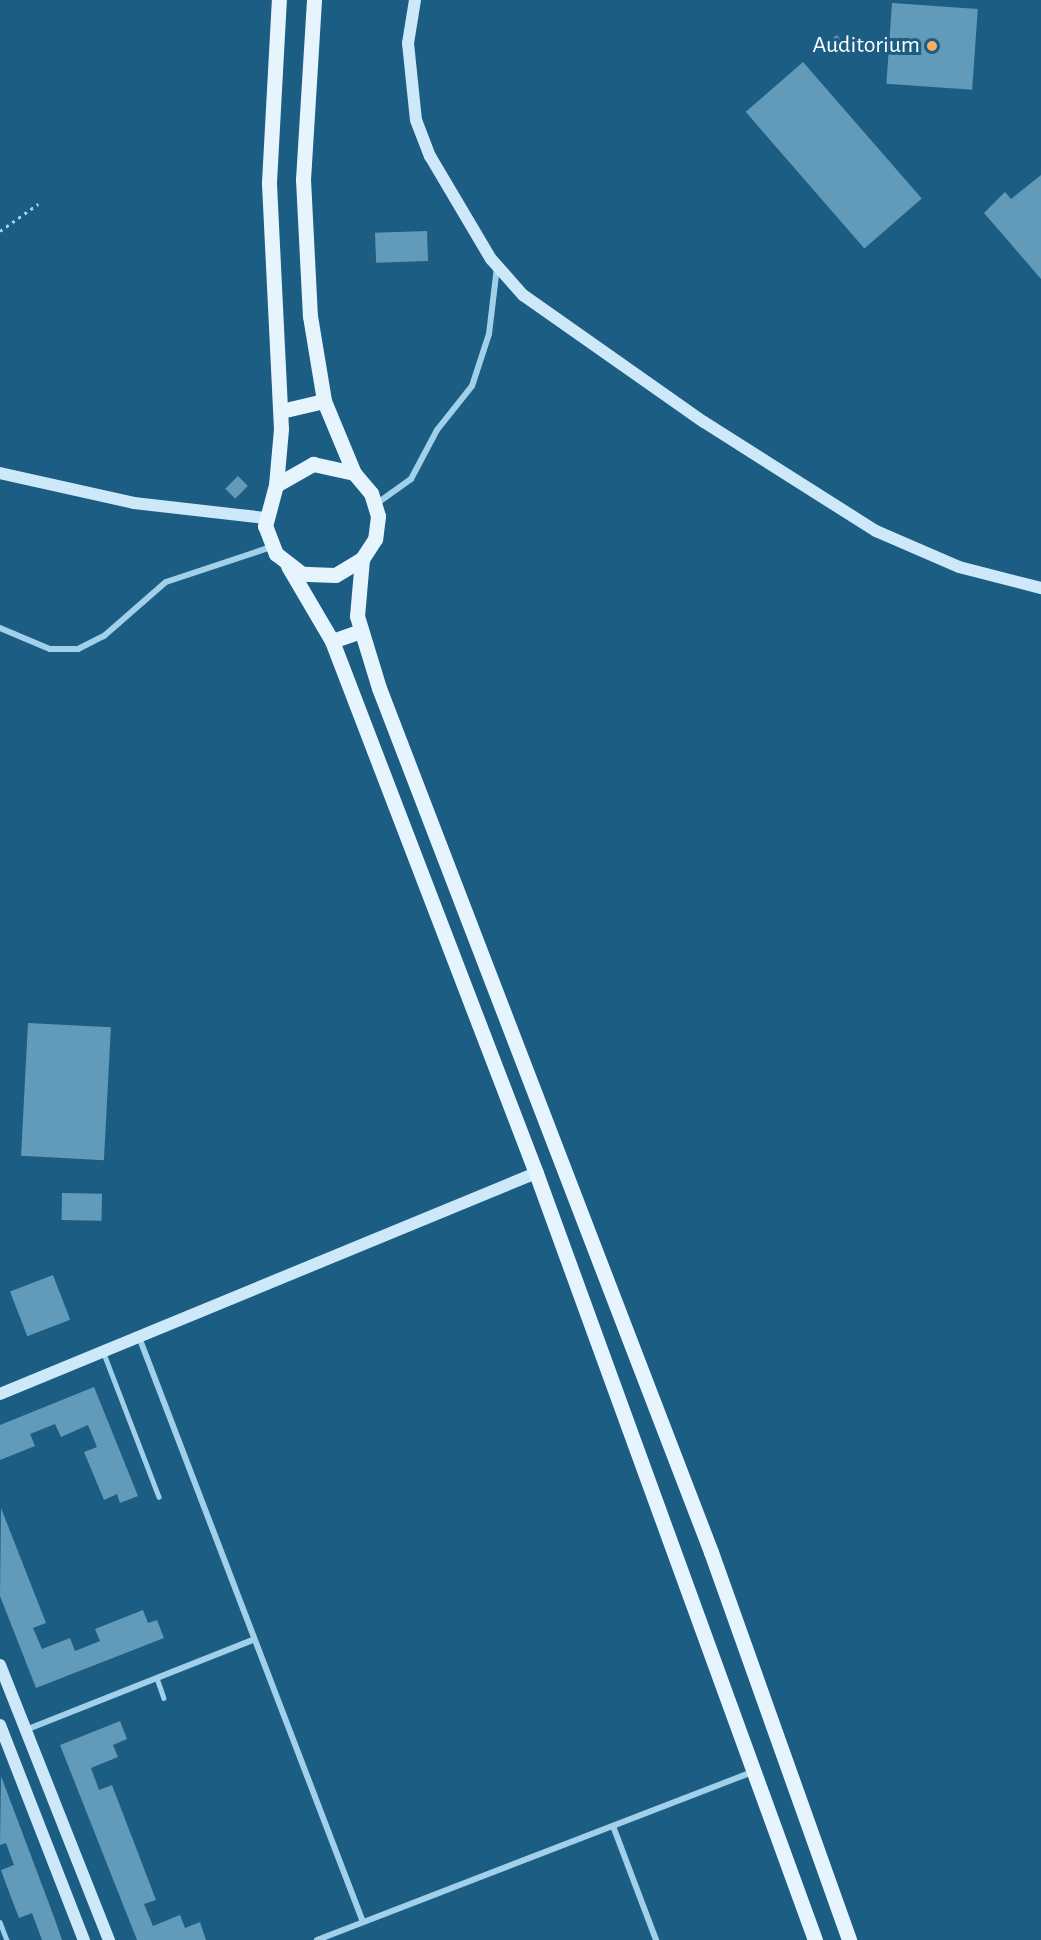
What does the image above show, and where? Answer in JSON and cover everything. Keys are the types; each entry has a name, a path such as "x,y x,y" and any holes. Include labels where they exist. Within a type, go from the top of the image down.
{"main road":[{"path":"279,0 269,182 281,411 276,485 265,518 271,547 288,566 332,641 536,1173 815,1940"},
{"path":"314,0 303,179 310,316 324,401 354,473 376,504 375,539 362,559 356,587 361,631 711,1552 849,1940"},
{"path":"281,411 324,401"},
{"path":"276,485 313,464 354,473"},
{"path":"288,566 327,576 362,559"},
{"path":"332,641 361,631"}],"street":[{"path":"415,0 408,52 416,120 430,156 497,266 524,295 704,422 876,531 959,567 1041,588"},
{"path":"376,504 411,480 433,436 472,386 489,334 497,266"},
{"path":"0,473 134,503 265,518"},
{"path":"0,628 50,650 78,649 104,636 166,582 271,547"},
{"path":"0,1394 102,1348 536,1173"},
{"path":"138,1335 363,1922"},
{"path":"28,1729 253,1640"},
{"path":"0,1665 28,1729 110,1940"},
{"path":"0,1725 84,1940"},
{"path":"317,1940 755,1771"},
{"path":"613,1826 656,1940"}],"lane":[{"path":"102,1348 159,1497"},
{"path":"157,1678 164,1698"},
{"path":"0,1922 7,1940"}],"path":[{"path":"0,231 38,204"}],"building":[{"name":"Auditorium","path":"892,3 978,9 972,90 886,84"},
{"path":"837,35 844,44 833,52 826,44"},
{"path":"803,62 922,199 864,248 746,112"},
{"path":"1041,175 1041,279 984,213 1005,192 1011,199"},
{"path":"427,231 428,261 376,263 375,233"},
{"path":"238,476 248,486 235,499 225,489"},
{"path":"28,1023 111,1027 104,1160 21,1156"},
{"path":"62,1193 102,1194 102,1221 62,1220"},
{"path":"53,1275 70,1320 27,1336 10,1291"},
{"path":"94,1387 138,1496 120,1503 117,1494 104,1500 84,1452 97,1447 88,1425 61,1437 55,1424 30,1434 35,1446 0,1460 0,1425"},
{"path":"1,1508 46,1623 33,1628 42,1649 70,1638 75,1651 100,1641 95,1629 143,1610 148,1623 157,1620 164,1638 36,1688 0,1596"},
{"path":"120,1721 127,1739 113,1745 118,1757 91,1768 99,1790 112,1785 156,1900 144,1904 153,1926 180,1915 185,1928 200,1922 206,1940 137,1940 60,1745"},
{"path":"1,1776 62,1940 42,1940 32,1913 19,1918 6,1884 1,1870 14,1865 6,1843 0,1845"}],"place":[{"name":"Auditorium","path":"932,46"}]}
